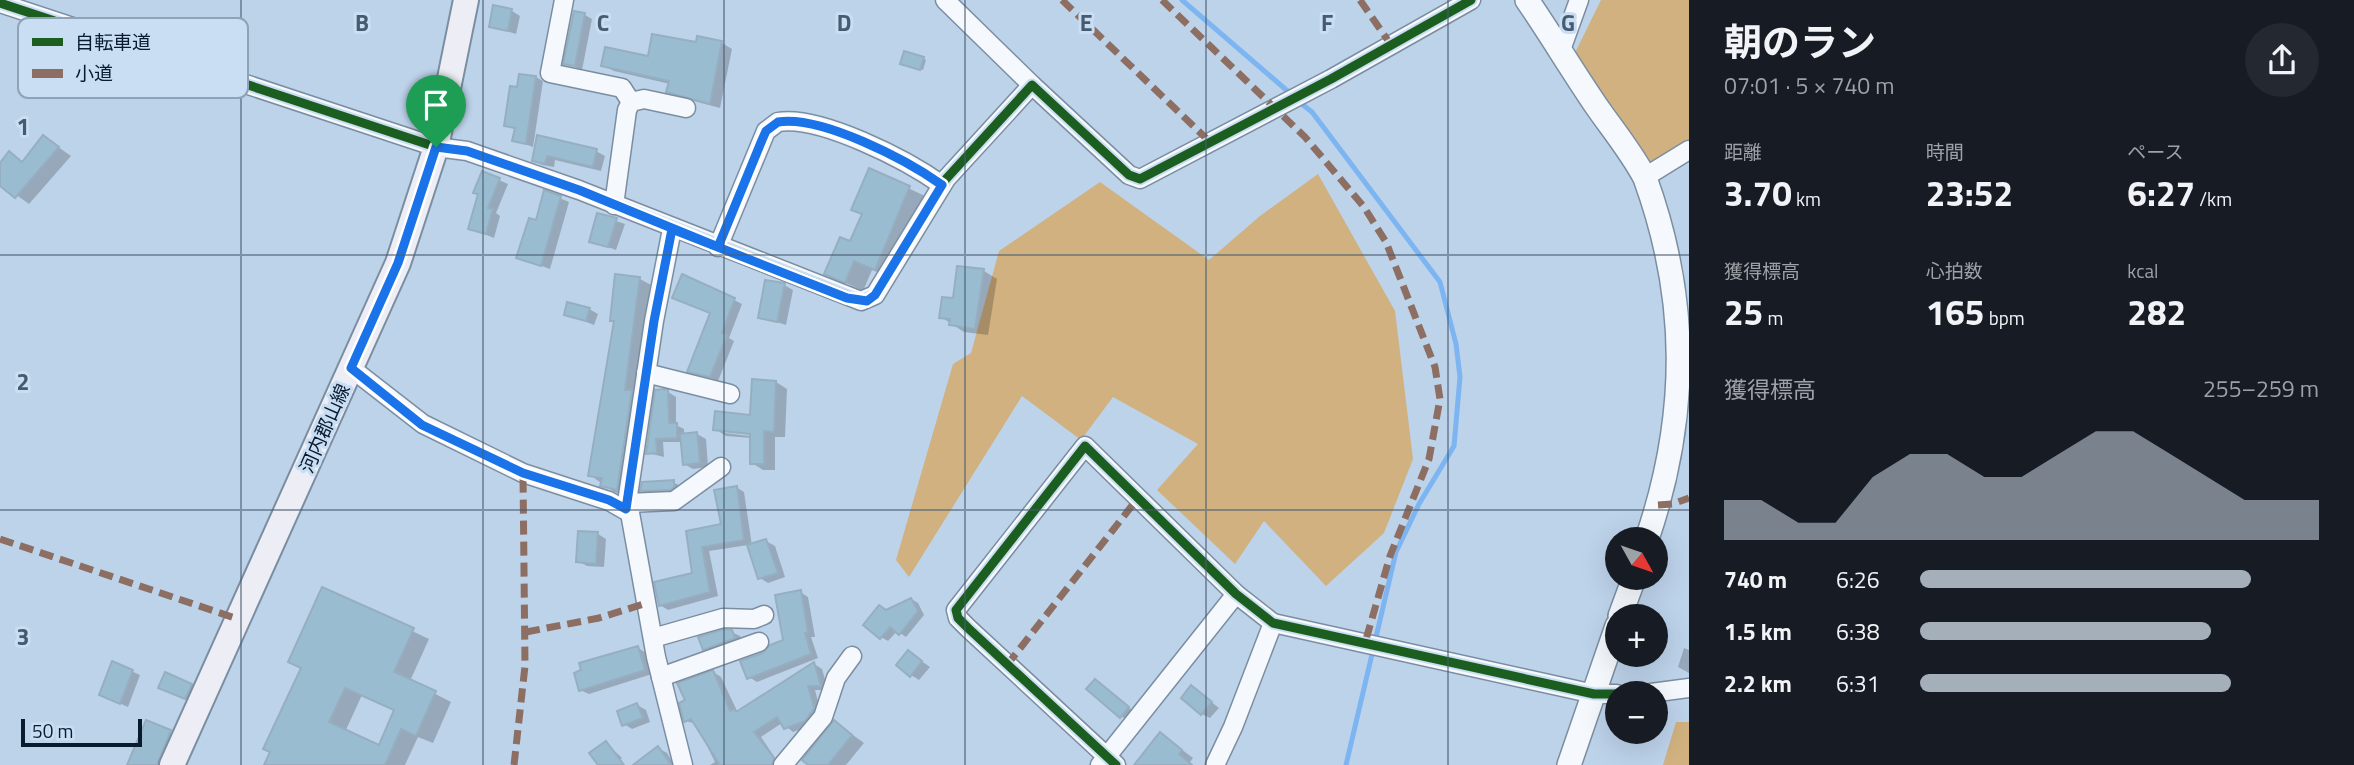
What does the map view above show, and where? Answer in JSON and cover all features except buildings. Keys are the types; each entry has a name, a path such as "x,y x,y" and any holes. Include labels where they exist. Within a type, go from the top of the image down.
{"main road":[{"name":"河内郡山線","path":"172,765 398,263 436,147 466,0"}],"street":[{"path":"564,0 550,73 622,88 631,102"},
{"path":"946,0 1129,175 1140,179 1331,79 1471,0"},
{"path":"1527,0 1645,177 1672,246 1685,307 1686,382 1678,437 1651,527"},
{"path":"1561,50 1579,0"},
{"path":"0,3 45,18"},
{"path":"248,85 436,147 467,151 614,205 847,298 867,301 875,295 942,185 1032,85"},
{"path":"631,102 644,99 686,108"},
{"path":"614,205 627,110 631,102"},
{"path":"718,247 766,131 778,122 853,136 921,171 942,185"},
{"path":"1645,177 1689,150"},
{"path":"672,229 646,373 627,506 635,530 653,638 682,765"},
{"path":"351,368 422,425 523,473 627,506 674,501 721,467"},
{"path":"646,373 730,394"},
{"path":"1236,594 1108,762 959,619 956,610 1085,446 1236,594 1273,623 1594,694 1605,694"},
{"path":"653,638 723,618 754,619 764,615"},
{"path":"1214,765 1233,727 1273,623"},
{"path":"661,677 759,642"},
{"path":"783,765 823,717 836,678 852,656"},
{"path":"1569,765 1605,661"},
{"path":"1668,691 1689,688"}],"shaded area":[{"path":"1601,0 1689,0 1689,142 1650,166 1569,65"},
{"path":"1318,174 1395,311 1413,459 1384,533 1326,586 1264,521 1235,564 1157,490 1198,444 1113,397 1081,440 1022,396 909,577 896,560 953,364 971,353 999,251 1100,182 1209,260 1260,216"},
{"path":"1676,722 1689,722 1689,765 1663,765"}],"waterway":[{"path":"1182,0 1291,94"},
{"path":"1298,101 1312,112 1440,282 1456,344 1460,377 1454,446 1419,504 1396,552 1346,765"}],"marked path":[{"path":"1062,0 1210,142"},
{"path":"1162,0 1305,137 1364,207 1386,242 1435,367 1440,399 1429,459 1390,556 1365,643"},
{"path":"1360,0 1391,45"},
{"path":"514,765 525,666 523,473"},
{"path":"1007,665 1138,498"},
{"path":"1658,505 1672,504 1689,498"},
{"path":"0,539 238,619"},
{"path":"526,632 599,618 647,603"}],"cycle path":[{"path":"248,85 436,147 467,151 579,190 861,301 875,295 946,179 1032,85 1129,175 1140,179 1331,79 1471,0"},
{"path":"0,3 45,18"},
{"path":"1116,765 968,628 958,618 956,610 1085,446 1236,594 1273,623 1594,694 1605,694"}],"route":[{"path":"787,121 853,136 921,171 942,185 875,295 867,301 847,298 672,229 654,321 626,509 609,500 523,473 422,425 351,368 398,263 436,147 467,151 579,190 718,247 766,131 778,122 787,121"}]}
